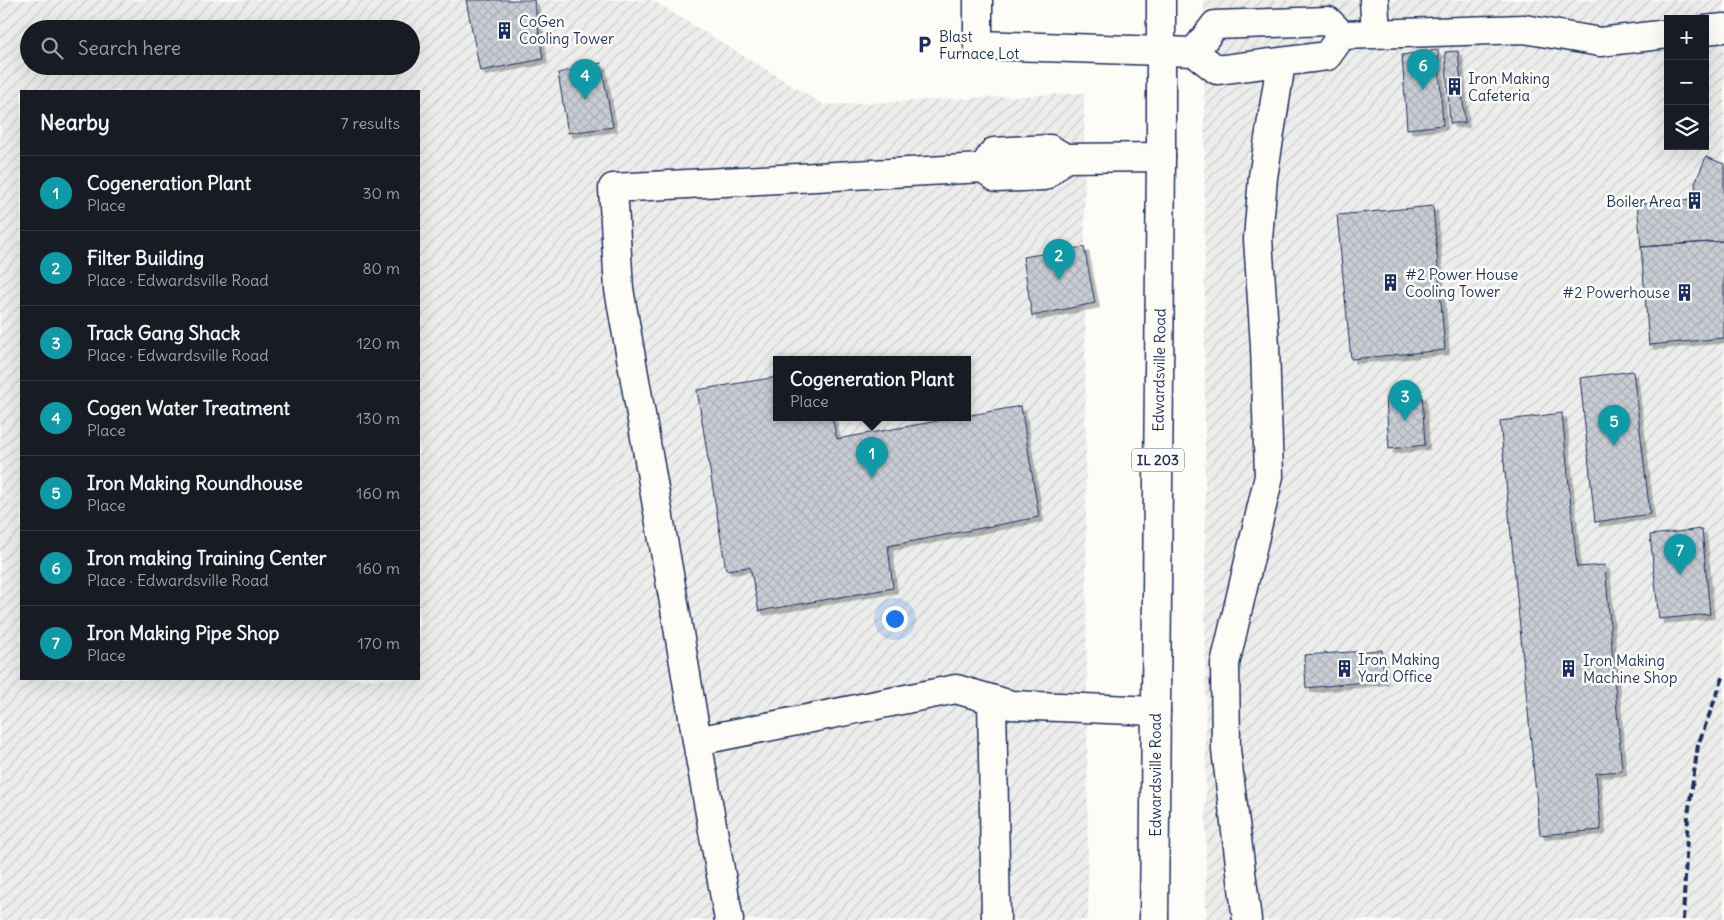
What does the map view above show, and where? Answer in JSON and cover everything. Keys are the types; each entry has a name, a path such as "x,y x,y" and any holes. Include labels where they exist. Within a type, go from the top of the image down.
{"main road":[{"path":"978,0 978,45 1194,52 1218,70 1327,56 1342,36 1524,29 1600,42 1664,34"},
{"name":"Edwardsville Road","path":"1154,920 1161,0"},
{"path":"1374,0 1376,34"},
{"path":"1194,52 1215,25 1328,21 1342,36"},
{"path":"1709,30 1724,28"},
{"path":"1247,920 1226,750 1225,664 1270,476 1265,346 1258,239 1263,177 1281,62"},
{"path":"729,920 619,289 613,188 983,168 994,152 1050,149 1065,158 1161,157"},
{"path":"697,741 956,690 1011,705 1156,712"},
{"path":"992,700 996,920"}],"shaded area":[{"path":"0,0 652,0 824,105 1084,93 1088,920 0,920"},
{"path":"1204,0 1724,0 1724,920 1206,920"}],"building":[{"name":"CoGen Cooling Tower","path":"466,0 534,0 543,59 480,71"},
{"path":"1438,50 1443,125 1407,129 1402,55"},
{"name":"Iron Making Cafeteria","path":"1458,51 1465,123 1450,123 1445,52"},
{"path":"601,63 613,127 568,133 558,73"},
{"name":"Boiler Area","path":"1706,157 1724,164 1724,241 1641,247 1637,203 1696,199 1695,183"},
{"name":"#2 Power House Cooling Tower","path":"1433,206 1445,350 1351,359 1337,215"},
{"name":"#2 Powerhouse","path":"1724,241 1724,338 1649,345 1641,247"},
{"path":"1084,247 1095,303 1032,316 1023,257"},
{"path":"1633,371 1650,514 1595,522 1580,378"},
{"path":"773,378 773,421 833,421 837,439 937,421 971,421 971,415 1021,406 1039,517 888,546 893,588 759,611 750,567 726,570 697,390"},
{"path":"1422,394 1425,445 1389,449 1386,398"},
{"name":"Iron Making Machine Shop","path":"1562,413 1577,567 1605,565 1622,771 1596,773 1601,830 1540,835 1500,421"},
{"path":"1702,529 1710,614 1659,619 1650,535"},
{"name":"Iron Making Yard Office","path":"1382,650 1384,680 1306,688 1304,655"}],"railway":[{"path":"1683,920 1688,815 1698,745 1724,675"}],"place":[{"name":"CoGen Cooling Tower","path":"505,30"},
{"name":"Blast Furnace Lot","path":"925,45"},
{"name":"Iron Making Cafeteria","path":"1454,87"},
{"name":"Iron making Training Center","path":"1423,90"},
{"name":"Cogen Water Treatment","path":"585,100"},
{"name":"Boiler Area","path":"1695,201"},
{"name":"Filter Building","path":"1059,280"},
{"name":"#2 Power House Cooling Tower","path":"1391,283"},
{"name":"#2 Powerhouse","path":"1684,292"},
{"name":"Track Gang Shack","path":"1405,421"},
{"name":"Iron Making Roundhouse","path":"1614,446"},
{"name":"Cogeneration Plant","path":"872,478"},
{"name":"Iron Making Pipe Shop","path":"1680,575"},
{"name":"Iron Making Yard Office","path":"1344,668"},
{"name":"Iron Making Machine Shop","path":"1569,669"}]}
